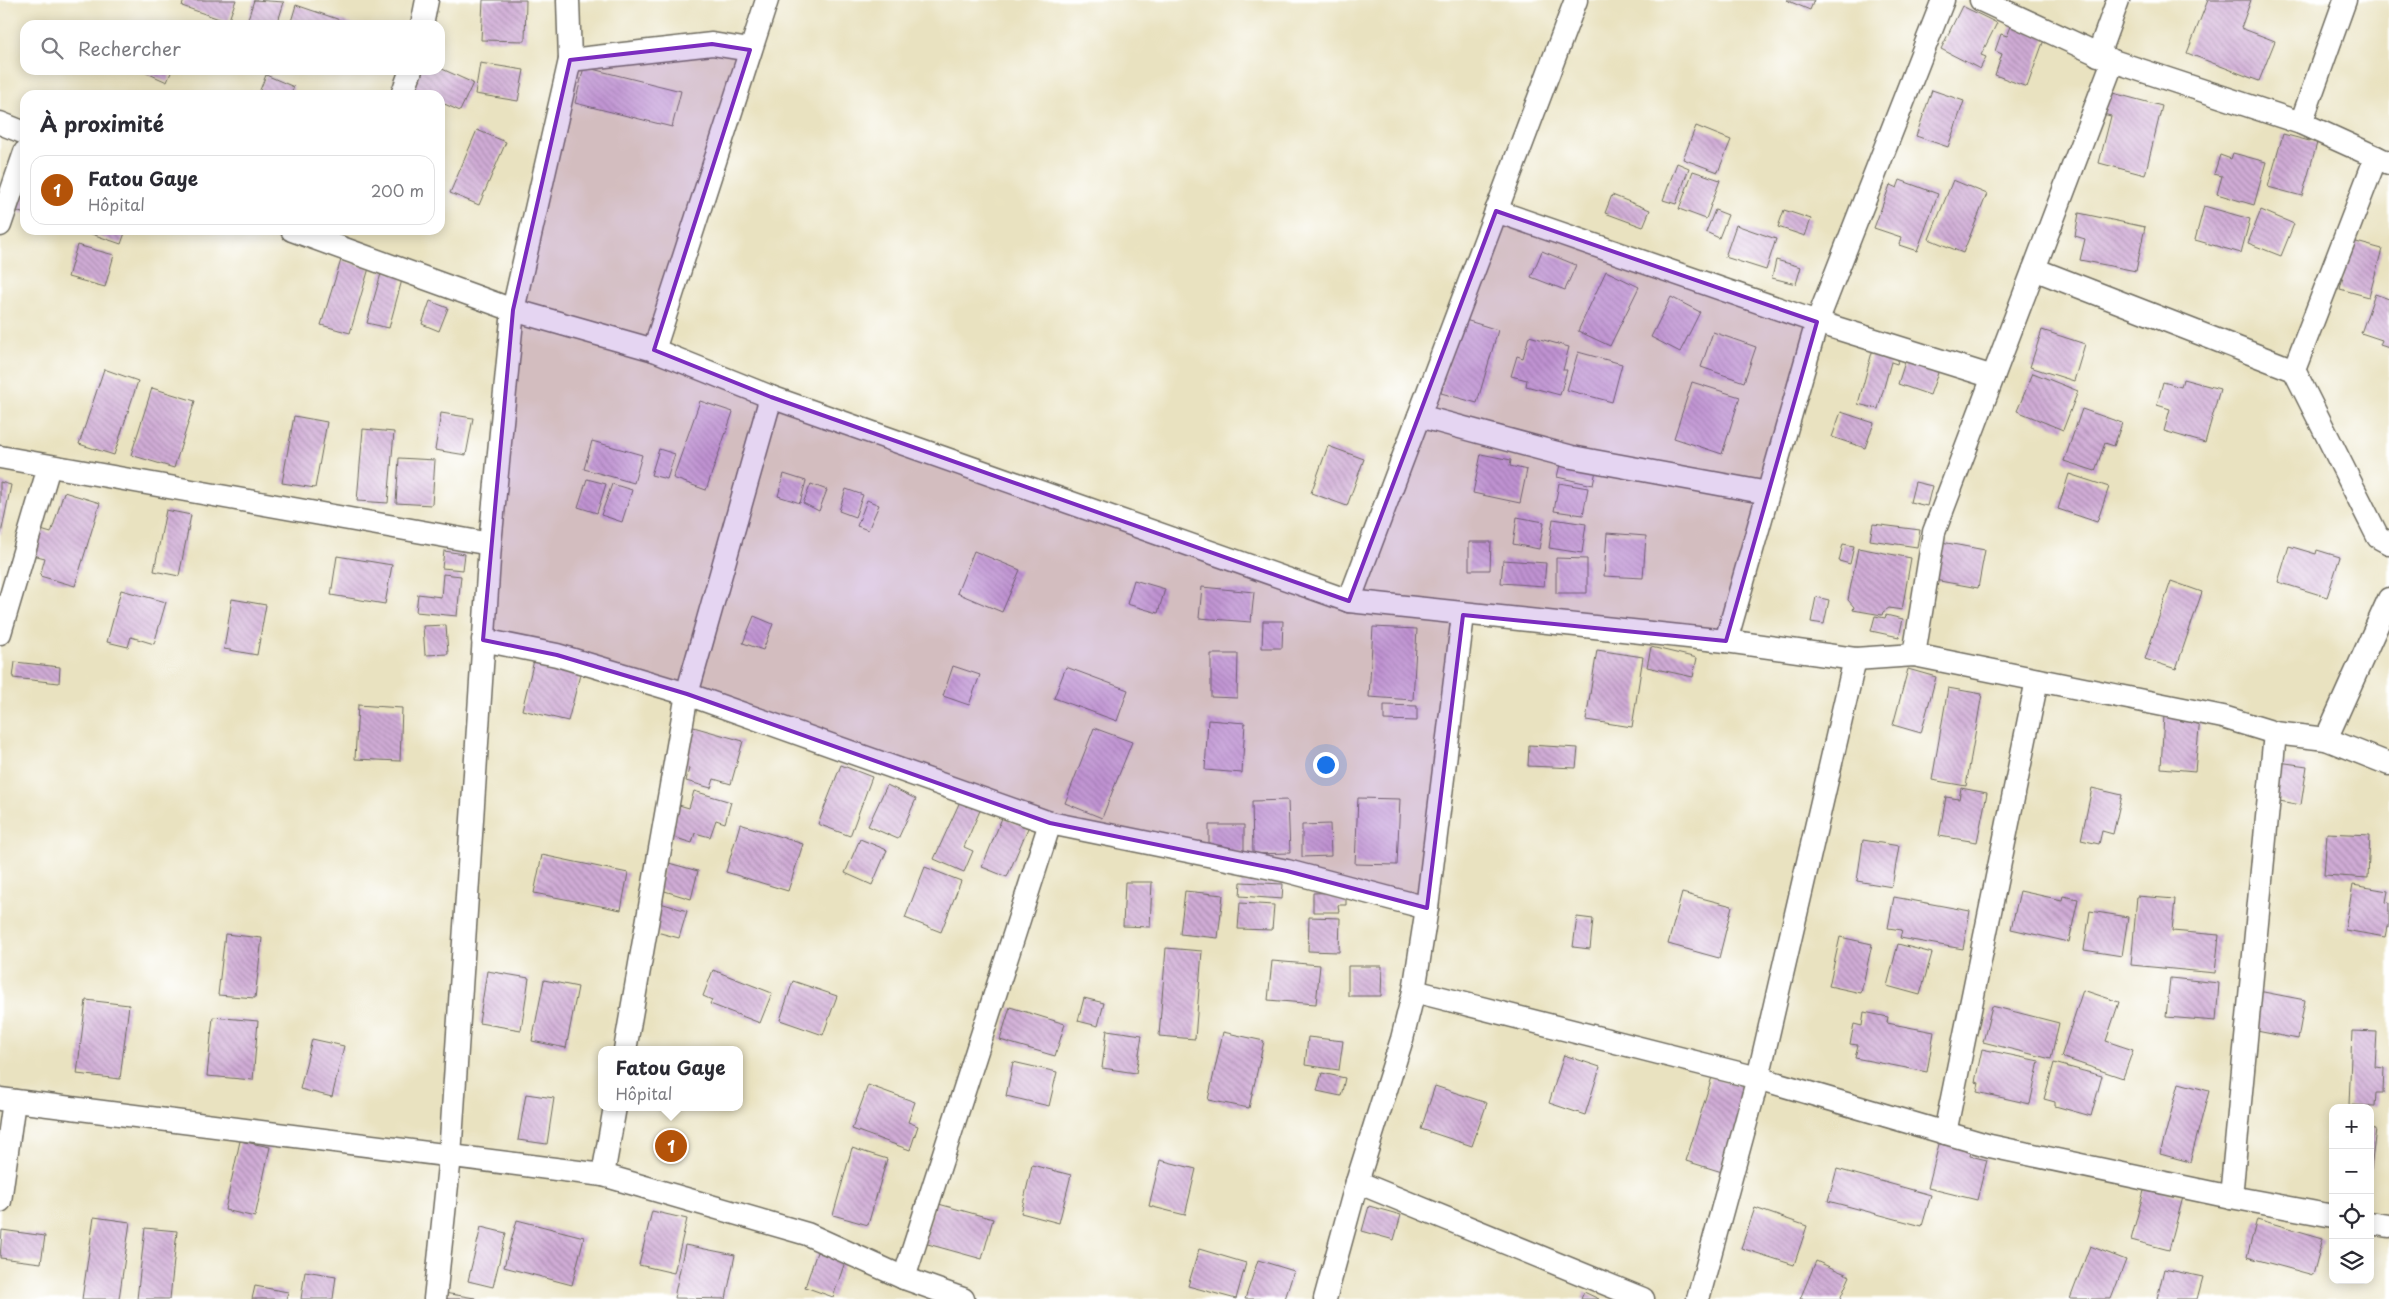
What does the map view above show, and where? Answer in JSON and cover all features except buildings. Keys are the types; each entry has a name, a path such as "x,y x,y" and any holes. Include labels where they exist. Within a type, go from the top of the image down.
{"street":[{"path":"423,20 427,0"},
{"path":"435,1299 450,1156 490,544 513,310 570,60 568,0"},
{"path":"654,350 767,0"},
{"path":"1349,601 1576,0"},
{"path":"1726,641 1817,322 1943,0"},
{"path":"1981,0 2105,58 2301,123 2382,160 2294,370"},
{"path":"1914,655 1934,532 2034,269 2105,58 2118,0"},
{"path":"2301,123 2346,0"},
{"path":"570,60 712,44 750,50"},
{"path":"404,90 409,75"},
{"path":"0,123 20,131"},
{"path":"0,225 20,167"},
{"path":"1496,211 1817,322 1993,377"},
{"path":"325,235 513,310 654,350 771,397 1349,601 1463,615 1726,641 1855,659 1914,655 2223,718 2275,733 2326,739 2389,764"},
{"path":"2034,269 2294,370 2378,537 2389,543"},
{"path":"626,1046 687,694 771,397"},
{"path":"1419,416 1572,457 1768,493"},
{"path":"0,457 490,544"},
{"path":"0,634 49,467"},
{"path":"2326,739 2389,599"},
{"path":"1325,1299 1357,1182 1402,1039 1414,991 1427,908 1463,615"},
{"path":"483,640 557,655 687,694 1050,823 1287,871 1427,908"},
{"path":"1698,1299 1758,1078 1855,659"},
{"path":"1945,1133 2037,680"},
{"path":"2231,1197 2275,733"},
{"path":"904,1278 1050,823"},
{"path":"1414,991 1758,1078 1990,1146 2231,1197 2329,1215"},
{"path":"0,1201 7,1100 603,1175 807,1234 904,1278 963,1299"},
{"path":"603,1175 614,1111"},
{"path":"1357,1182 1642,1299"},
{"path":"2374,1224 2389,1226"}],"highlighted area":[{"path":"712,44 750,50 654,350 771,397 1349,601 1496,211 1817,322 1726,641 1463,615 1427,908 1287,871 1050,823 687,694 557,655 483,640 513,310 570,60"}],"place":[{"name":"Fatou Gaye","path":"671,1146"}]}
